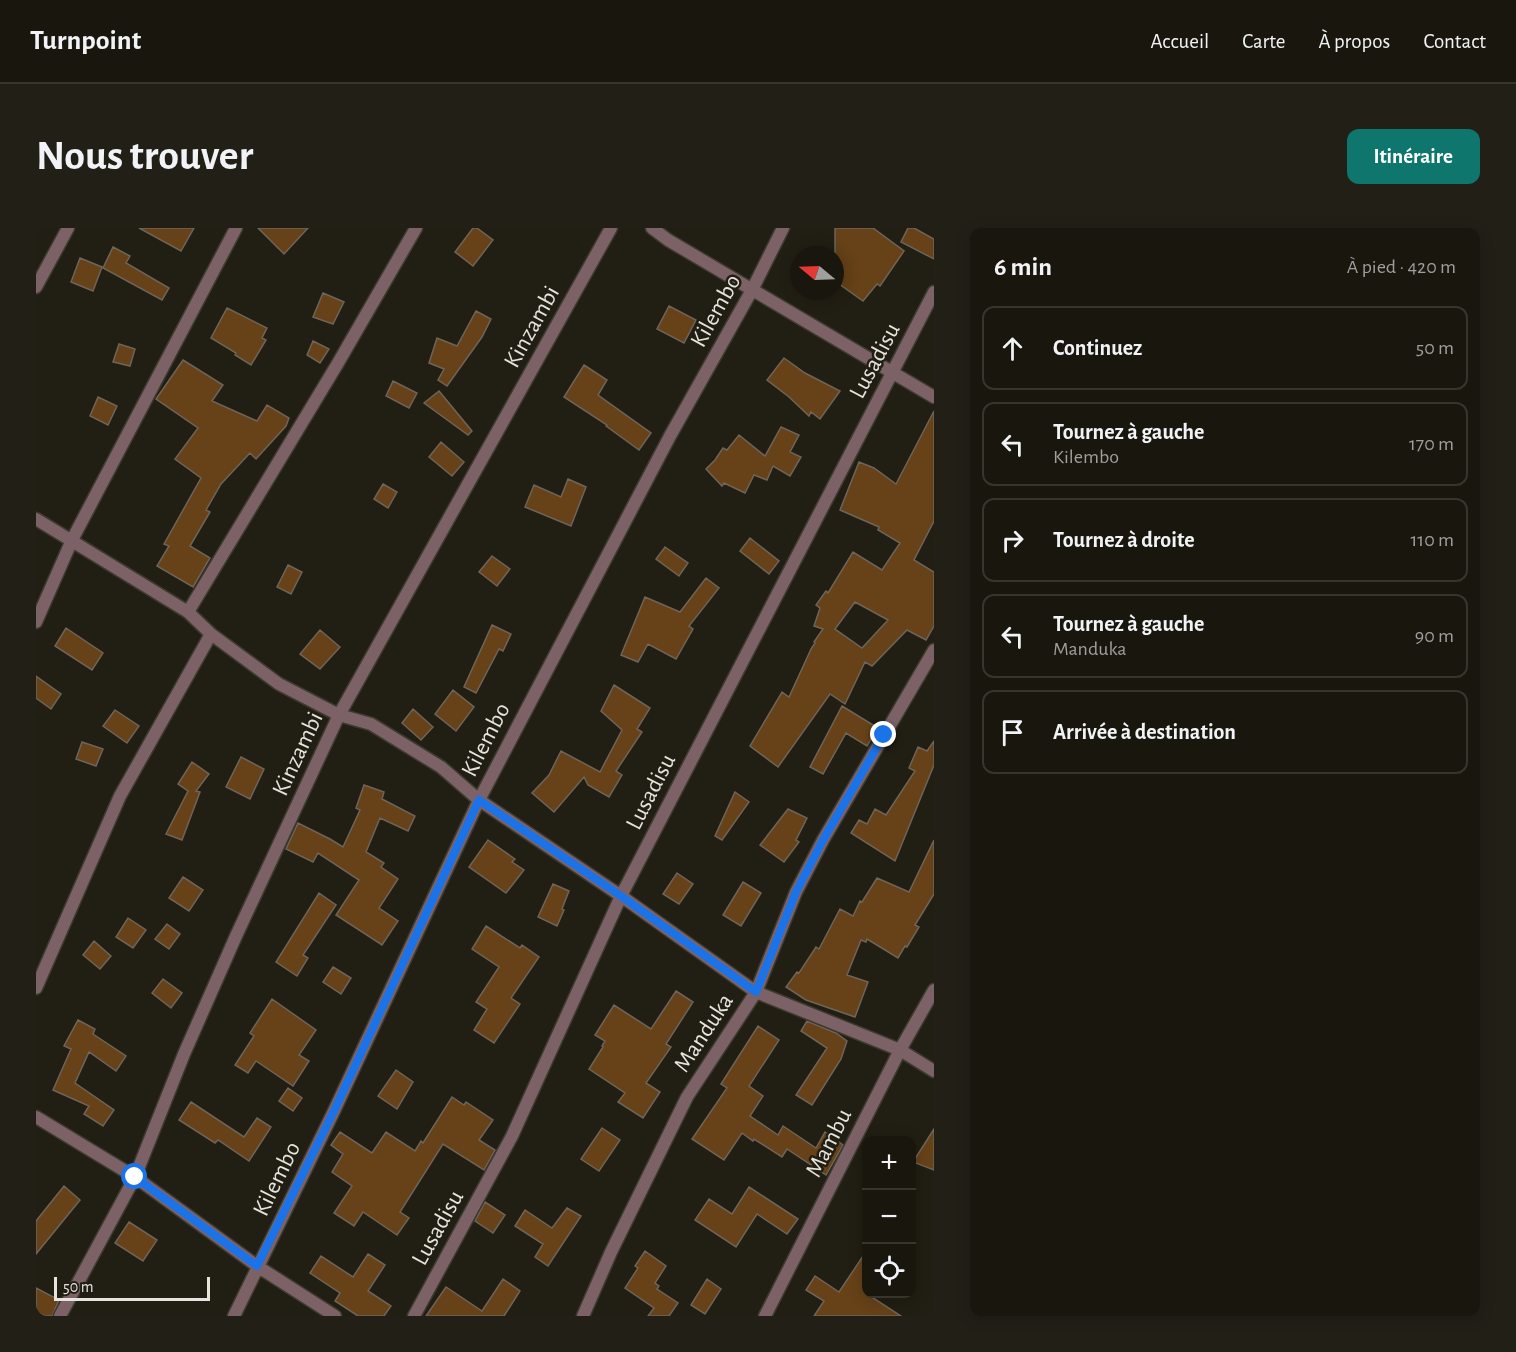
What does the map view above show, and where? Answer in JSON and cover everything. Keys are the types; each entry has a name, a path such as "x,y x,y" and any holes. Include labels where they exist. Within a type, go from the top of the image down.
{"street":[{"path":"36,287 68,228"},
{"path":"36,622 72,540 236,228"},
{"path":"188,612 338,363 416,228"},
{"name":"Kinzambi","path":"60,1316 135,1177 193,1032 339,714 611,228"},
{"path":"652,228 668,240 934,397"},
{"name":"Kilembo","path":"234,1316 339,1100 479,800 670,436 752,290 783,228"},
{"name":"Lusadisu","path":"414,1316 512,1136 621,896 934,292"},
{"path":"36,519 188,612 211,634 279,684 339,714 371,724 397,738 441,767 479,800 621,896 756,992 900,1050 934,1071"},
{"path":"36,988 120,796 211,634"},
{"name":"Manduka","path":"583,1316 611,1252 687,1097 756,992 796,892 823,840 934,650"},
{"name":"Mambu","path":"765,1316 900,1050 934,990"},
{"path":"36,1116 135,1177 257,1266 334,1316"}],"building":[{"path":"139,228 194,228 181,251"},
{"path":"258,228 308,228 284,254"},
{"path":"473,228 477,228 493,240 473,266 455,252"},
{"path":"835,228 873,228 904,251 880,286 877,284 863,301 844,287 844,246 835,246"},
{"path":"908,228 914,228 934,239 934,259 901,242"},
{"path":"113,247 130,256 126,263 169,288 162,300 103,268"},
{"path":"80,258 102,267 93,291 71,282"},
{"path":"323,293 344,302 333,324 313,317"},
{"path":"669,306 696,320 684,343 657,329"},
{"path":"227,308 267,328 262,338 266,340 251,365 211,338"},
{"path":"476,311 491,319 482,337 447,386 438,380 444,369 429,363 437,338 457,346"},
{"path":"313,341 329,349 320,363 307,355"},
{"path":"119,344 135,349 130,366 113,362"},
{"path":"784,358 805,373 840,391 820,419 811,412 809,416 767,380"},
{"path":"183,360 223,385 212,401 257,421 267,405 289,418 286,426 256,459 250,453 221,484 206,510 210,512 190,546 210,558 193,587 157,566 169,546 164,544 201,478 175,459 198,428 156,399"},
{"path":"584,365 607,380 598,395 651,433 639,450 607,425 564,397"},
{"path":"393,381 417,393 409,408 386,396"},
{"path":"439,391 472,431 468,435 424,403"},
{"path":"98,397 117,406 108,425 90,416"},
{"path":"934,411 934,521 914,560 934,572 934,626 926,640 907,630 872,666 865,662 845,704 830,694 778,767 750,746 782,692 789,697 814,642 823,629 814,626 820,608 816,605 826,591 828,593 853,552 882,570 900,543 878,530 879,527 840,510 859,462 874,468 896,484","holes":["855,602 888,620 862,648 835,629"]},
{"path":"781,427 799,435 790,452 801,457 790,476 773,466 767,480 754,475 745,493 724,483 722,486 706,469 723,448 727,450 739,435 765,456"},
{"path":"441,442 464,462 452,476 429,457"},
{"path":"568,479 586,487 571,526 525,507 534,485 561,497"},
{"path":"383,484 397,492 388,508 374,499"},
{"path":"750,538 779,561 769,574 740,551"},
{"path":"665,547 688,563 679,576 656,559"},
{"path":"492,556 510,569 497,586 479,572"},
{"path":"288,565 302,572 291,594 277,587"},
{"path":"706,578 719,588 689,626 693,629 676,659 648,644 638,662 621,655 645,597 680,612"},
{"path":"492,625 511,634 503,651 499,649 476,693 464,687"},
{"path":"66,628 103,653 92,670 55,646"},
{"path":"320,630 340,647 320,669 300,654"},
{"path":"36,676 61,694 51,709 36,698"},
{"path":"614,685 650,708 637,729 642,732 616,771 622,775 609,797 588,785 584,777 554,812 532,793 549,775 561,751 600,772 622,730 601,711"},
{"path":"453,690 474,707 456,731 435,714"},
{"path":"842,706 878,728 867,746 846,733 823,774 810,767"},
{"path":"413,709 433,727 421,740 402,723"},
{"path":"115,710 139,726 127,743 103,726"},
{"path":"934,741 934,765 895,861 851,833 859,820 867,824 875,809 886,815 915,771 909,768 918,747 927,751"},
{"path":"82,742 103,749 96,766 76,759"},
{"path":"241,757 264,769 250,799 226,787"},
{"path":"192,762 209,774 196,791 200,792 182,840 166,834 188,791 178,784"},
{"path":"364,785 384,792 382,799 415,816 408,831 380,818 366,852 384,863 381,867 398,879 379,908 398,921 382,945 336,915 359,880 318,853 313,862 286,849 298,823 343,847 360,810 356,808"},
{"path":"735,792 749,802 722,840 715,836"},
{"path":"788,809 807,818 796,840 799,842 784,862 760,845"},
{"path":"488,840 515,859 512,862 524,870 506,893 469,867"},
{"path":"934,840 934,894 915,925 919,927 907,947 905,946 898,958 867,939 866,942 861,940 847,975 868,982 855,1017 806,1000 786,987 797,972 799,973 816,947 819,949 840,909 853,916 860,901 862,902 877,878 909,892"},
{"path":"677,873 693,884 679,904 663,894"},
{"path":"183,877 203,890 189,911 169,898"},
{"path":"743,882 761,893 741,926 723,915"},
{"path":"553,884 569,891 557,926 538,917"},
{"path":"319,893 336,905 303,955 308,958 297,976 276,962"},
{"path":"128,918 146,930 133,948 116,937"},
{"path":"167,924 180,934 169,949 155,939"},
{"path":"486,926 520,948 522,945 539,957 511,998 520,1004 494,1043 474,1030 487,1009 476,1002 499,967 472,949"},
{"path":"94,941 111,956 100,969 83,955"},
{"path":"333,967 351,978 341,994 323,982"},
{"path":"163,979 182,993 171,1008 152,993"},
{"path":"676,991 693,1002 666,1044 671,1047 646,1083 660,1092 643,1118 618,1102 625,1093 589,1069 605,1041 595,1035 614,1005 651,1029"},
{"path":"272,999 316,1030 299,1055 309,1061 293,1086 256,1061 248,1073 235,1065 254,1036 250,1033"},
{"path":"78,1020 95,1029 93,1034 126,1056 116,1071 89,1052 75,1083 114,1110 103,1126 84,1114 89,1106 53,1090 71,1049 64,1046"},
{"path":"807,1021 836,1033 847,1041 841,1059 812,1105 796,1095 827,1048 801,1031"},
{"path":"758,1026 779,1040 749,1086 763,1096 750,1116 778,1135 783,1126 816,1148 825,1132 843,1145 826,1175 787,1149 782,1157 742,1133 724,1160 692,1139 727,1088 721,1084"},
{"path":"396,1070 413,1082 397,1109 378,1096"},
{"path":"288,1088 302,1098 293,1111 279,1101"},
{"path":"452,1097 464,1105 466,1102 493,1120 479,1140 495,1150 484,1170 443,1144 400,1212 409,1218 397,1235 363,1212 354,1226 334,1213 352,1186 332,1172 343,1154 331,1145 340,1132 372,1153 386,1132 415,1151 421,1141 423,1143"},
{"path":"191,1102 244,1137 257,1118 271,1127 249,1161 218,1140 215,1143 179,1120"},
{"path":"602,1128 620,1140 599,1171 581,1159"},
{"path":"934,1129 934,1170 916,1163 916,1157"},
{"path":"64,1186 80,1200 36,1254 36,1221"},
{"path":"749,1187 798,1219 787,1234 757,1214 736,1247 695,1220 709,1199 732,1214"},
{"path":"485,1202 505,1215 493,1233 475,1221"},
{"path":"567,1208 581,1216 548,1266 535,1257 543,1244 515,1226 525,1210 552,1228"},
{"path":"129,1222 157,1240 143,1261 115,1243"},
{"path":"645,1251 666,1266 655,1283 659,1286 657,1289 678,1303 669,1316 648,1316 654,1308 625,1288 638,1268 635,1266"},
{"path":"368,1254 385,1265 368,1291 391,1306 384,1316 358,1316 335,1301 340,1293 310,1273 321,1256 353,1277"},
{"path":"862,1258 862,1298 873,1298 901,1316 814,1316 824,1301 806,1290 815,1276 839,1292"},
{"path":"503,1279 520,1291 504,1316 426,1316 446,1287 482,1311"},
{"path":"707,1279 721,1289 705,1314 691,1305"},
{"path":"36,1288 59,1300 52,1316 36,1312"}],"route":[{"path":"135,1177 257,1266 334,1111 479,800 621,896 756,992 796,892 823,840 884,735"}]}
